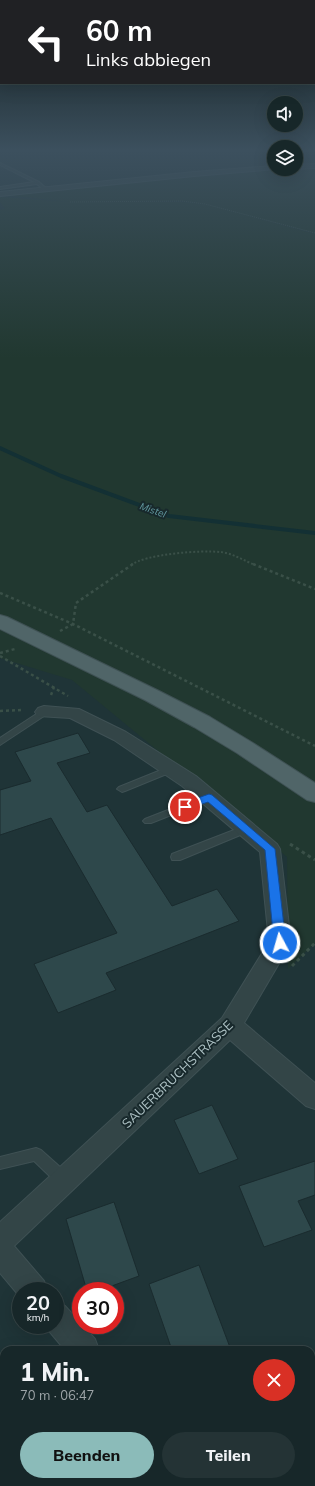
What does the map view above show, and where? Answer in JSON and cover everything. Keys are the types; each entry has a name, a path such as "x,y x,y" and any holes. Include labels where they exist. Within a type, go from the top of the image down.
{"main road":[{"path":"0,621 41,643 105,671 203,722 315,794"}],"street":[{"name":"SAUERBRUCHSTRASSE","path":"0,1242 230,1026 280,943 270,849 189,781 120,736 72,712 44,712"},
{"path":"230,1026 315,1098"},
{"path":"0,1251 26,1282"},
{"path":"64,1327 81,1346"}],"lane":[{"path":"0,742 44,712"},
{"path":"122,789 171,769"},
{"path":"148,821 209,797"},
{"path":"176,857 247,829"},
{"path":"0,1163 36,1154 65,1180"}],"path":[{"path":"265,219 315,232"},
{"path":"73,624 76,603 138,560 181,552 221,552 265,568 315,589"},
{"path":"0,593 73,624 315,746"}],"green space":[{"path":"0,219 261,219 315,234 315,943 288,969 287,857 72,680 0,658"},
{"path":"263,219 315,219 315,233"}],"building":[{"path":"78,733 90,753 57,763 87,812 107,805 172,906 217,889 239,921 106,973 116,990 58,1013 34,964 117,933 51,818 0,835 0,790 31,781 15,752"},
{"path":"212,1105 238,1159 199,1174 174,1120"},
{"path":"315,1161 315,1195 298,1201 312,1230 264,1247 239,1186"},
{"path":"114,1202 139,1276 123,1282 84,1282 66,1219"},
{"path":"199,1265 229,1346 171,1346 149,1284"}],"waterway":[{"name":"Mistel","path":"0,448 61,476 169,516 315,533"}],"route":[{"path":"185,807 209,797 270,849 280,943"}]}
